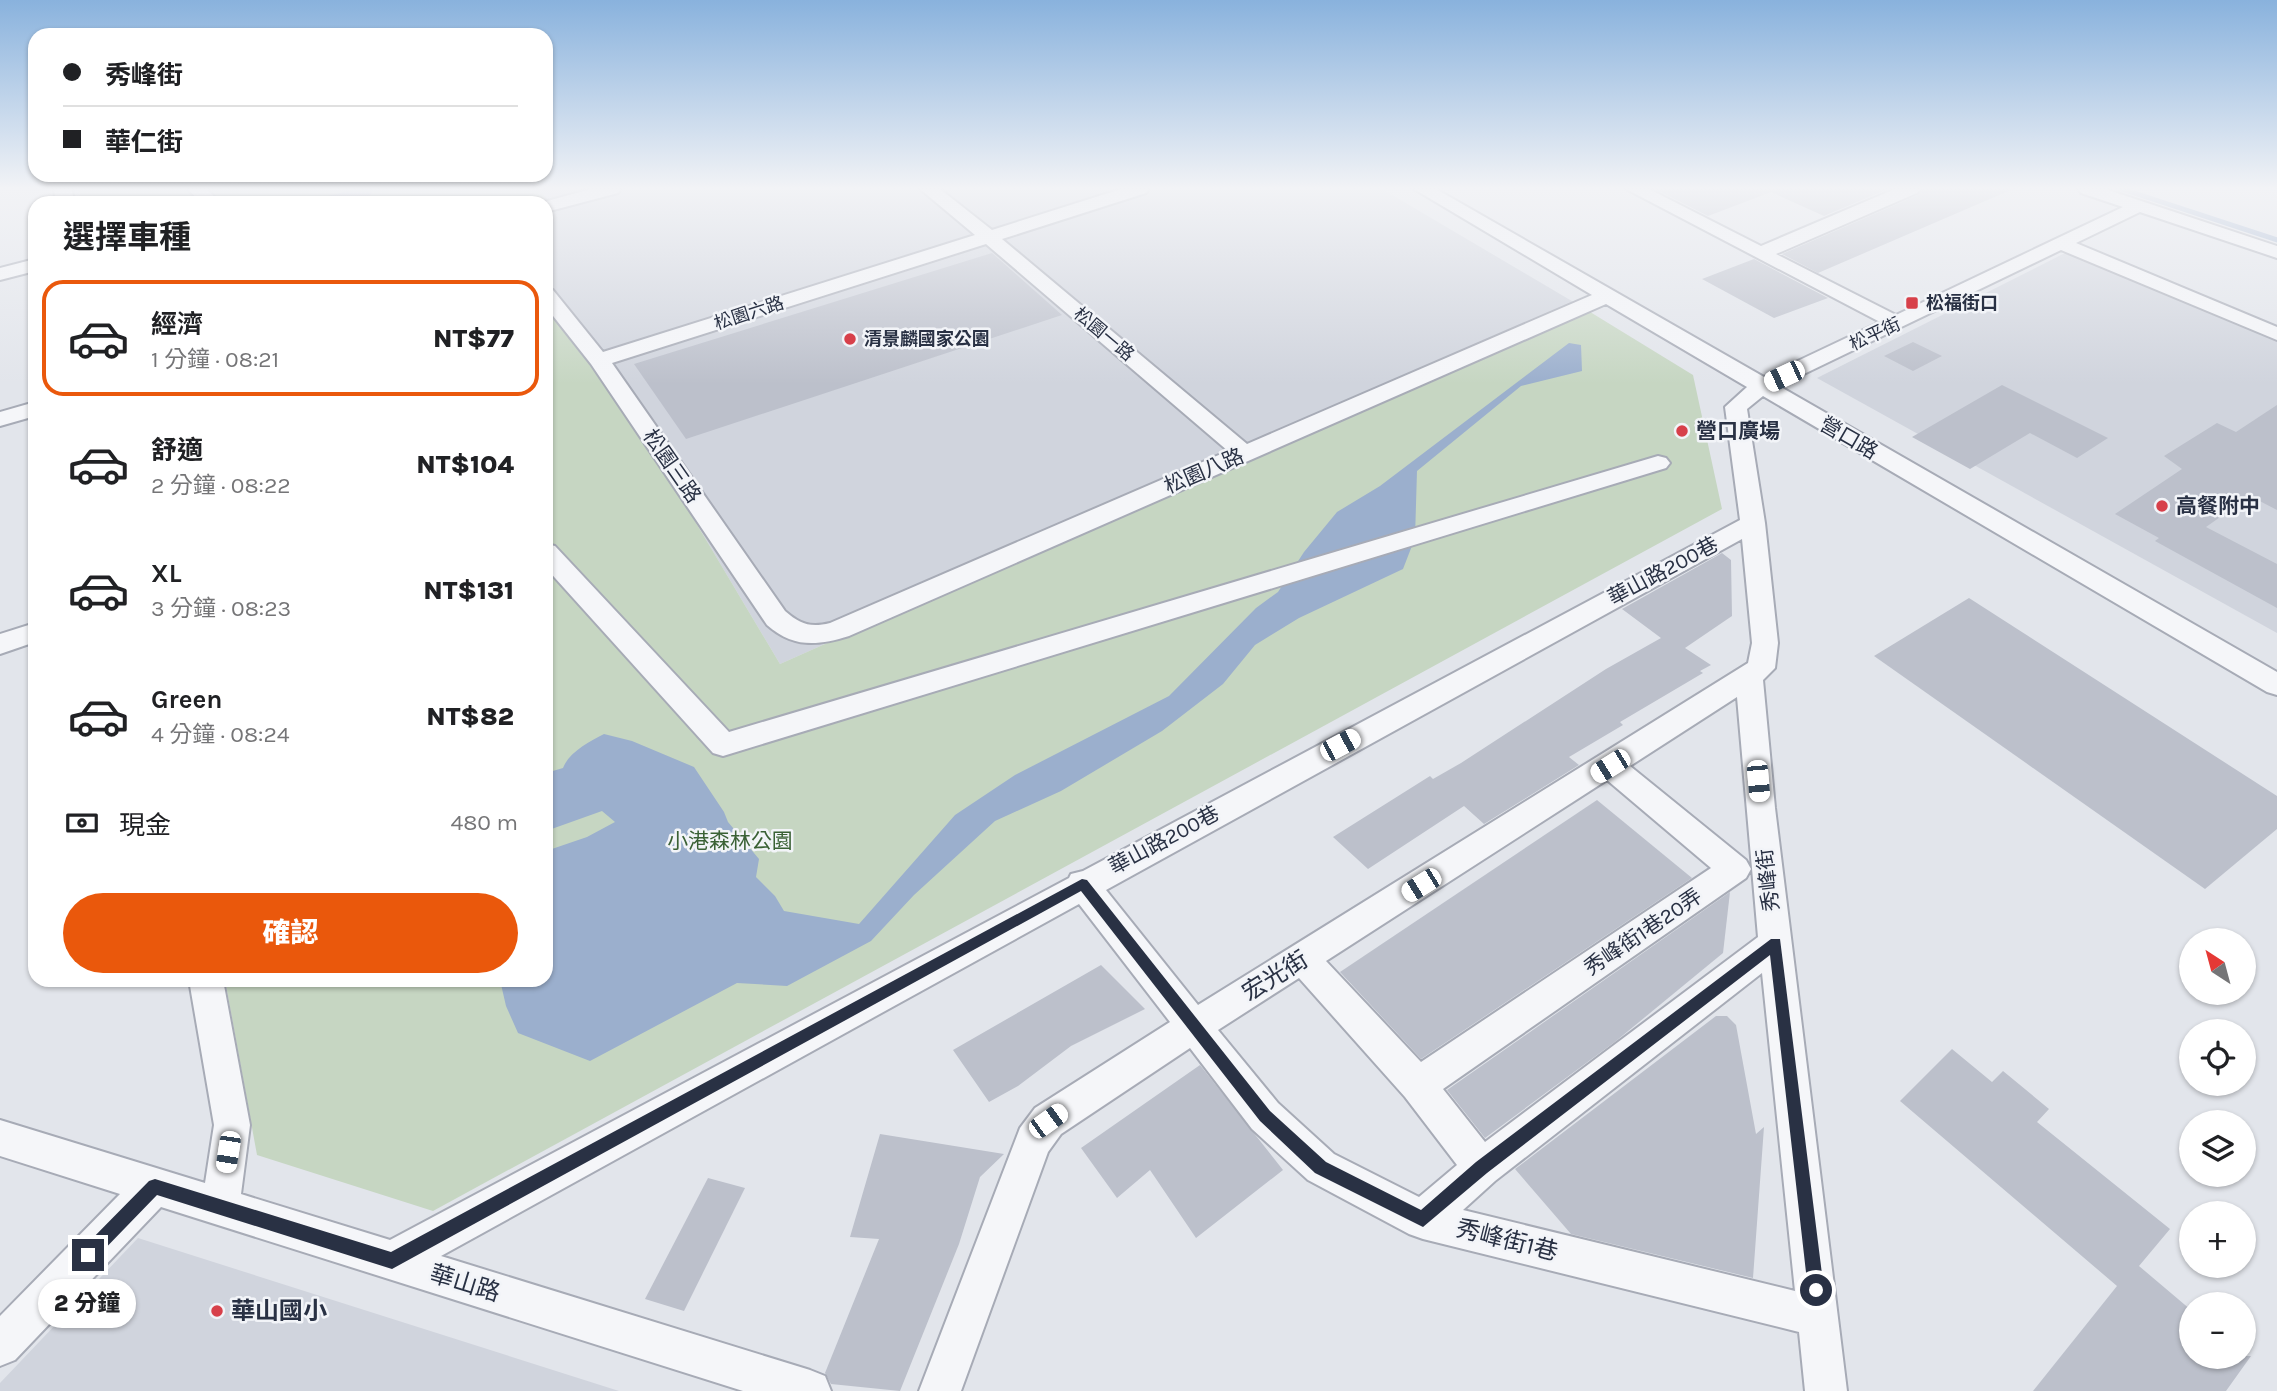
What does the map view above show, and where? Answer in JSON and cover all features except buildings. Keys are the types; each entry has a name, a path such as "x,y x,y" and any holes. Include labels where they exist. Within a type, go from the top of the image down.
{"street":[{"name":"松園六路","path":"599,360 935,254"},
{"name":"松園一路","path":"1009,254 1244,453"},
{"name":"營口路","path":"1534,254 2277,685"},
{"path":"1761,254 1897,323"},
{"name":"松平街","path":"1761,387 2041,254"},
{"path":"2086,254 2277,334"},
{"path":"0,274 28,267"},
{"name":"松園八路","path":"799,636 814,637 868,617 1606,296"},
{"name":"松園三路","path":"553,303 599,360 776,618 785,628 799,636"},
{"path":"1749,676 1761,668 1765,643 1753,523 1736,407 1761,387"},
{"path":"0,419 28,411"},
{"path":"553,560 723,745 1658,463"},
{"name":"華山路200巷","path":"392,1261 1082,884 1753,523"},
{"path":"0,644 28,634"},
{"name":"宏光街","path":"940,1391 1033,1141 1048,1121 1749,676"},
{"name":"秀峰街","path":"1749,676 1760,808 1826,1391"},
{"name":"秀峰街1巷20弄","path":"1418,1085 1735,869 1610,766"},
{"name":"秀峰街1巷","path":"1082,884 1265,1116 1321,1167 1423,1220 1819,1317"},
{"path":"1423,1220 1482,1168 1776,943"},
{"path":"1303,959 1418,1085 1482,1168"},
{"path":"207,987 232,1125 220,1207"},
{"name":"華山路","path":"0,1138 810,1391"},
{"path":"0,1345 155,1186"}],"shaded area":[{"path":"553,254 1492,254 1582,307 780,664 599,360 553,303"},
{"name":"高餐附中","path":"2063,254 2072,254 2277,341 2277,633 1817,378"},
{"name":"華山國小","path":"138,1238 619,1391 0,1391 0,1383"}],"green space":[{"name":"小港森林公園","path":"553,303 599,360 780,664 1582,307 1693,375 1722,509 433,1211 257,1155 226,987 553,987"}],"water":[{"path":"1569,343 1581,345 1582,371 1521,386 1417,471 1415,538 1403,569 1299,618 1255,645 1223,684 1162,731 1061,791 995,821 914,895 871,941 787,986 737,983 590,1061 518,1033 506,1006 502,987 553,987 553,849 587,837 615,822 602,811 553,828 553,771 563,768 570,757 586,744 604,734 632,741 694,767 728,822 759,859 756,877 775,896 784,911 859,924 955,815 1015,775 1169,696 1256,608 1278,592 1304,552 1337,512 1380,486"}],"place":[{"name":"松福街口","path":"1912,303"},
{"name":"清景麟國家公園","path":"850,339"},
{"name":"營口廣場","path":"1682,431"},
{"name":"高餐附中","path":"2162,506"},
{"name":"華山國小","path":"217,1311"}],"route":[{"path":"88,1255 155,1186 392,1261 1082,884 1265,1116 1321,1167 1423,1220 1482,1168 1776,943 1816,1290"}]}
